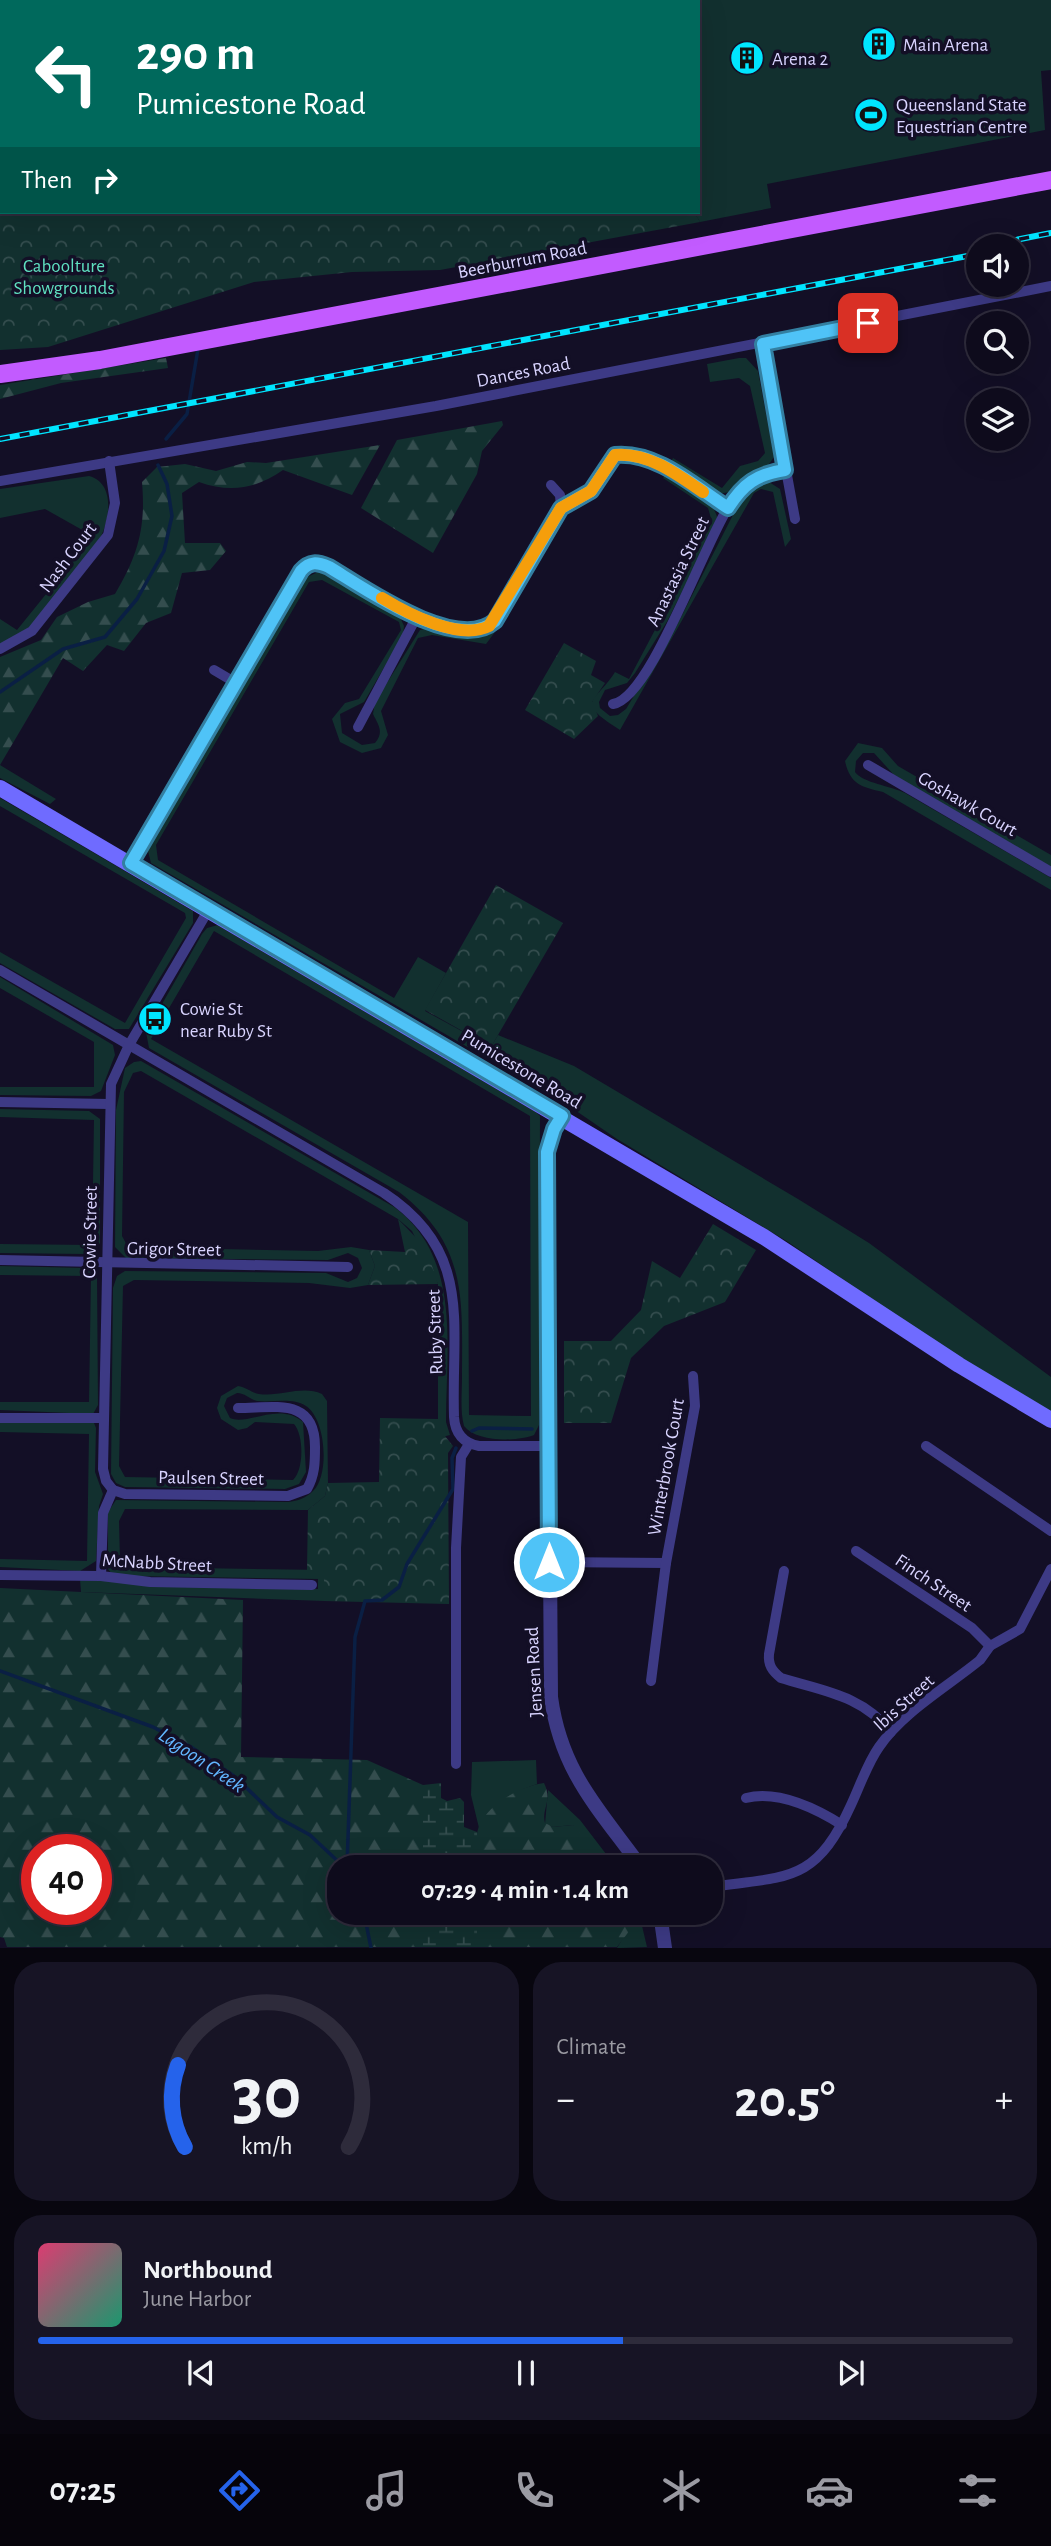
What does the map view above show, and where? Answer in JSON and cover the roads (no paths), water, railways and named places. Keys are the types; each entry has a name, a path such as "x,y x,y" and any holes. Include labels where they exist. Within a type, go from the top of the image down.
{"main road":[{"name":"Beerburrum Road","path":"0,374 197,341 1051,180"},
{"name":"Pumicestone Road","path":"0,788 562,1116 803,1261 959,1365 1051,1420"}],"street":[{"name":"Dances Road","path":"0,481 436,405 763,344 1051,286"},
{"path":"763,344 795,519"},
{"path":"131,863 301,571 312,563 329,567 416,618 469,631 489,626 561,508 591,491 615,455 626,454 668,467 728,508"},
{"name":"Nash Court","path":"0,649 32,631 108,535 115,503 108,461"},
{"name":"Anastasia Street","path":"613,704 621,703 634,691 678,613 728,508 741,488 752,479 785,470"},
{"path":"551,485 560,495 561,508"},
{"path":"358,727 416,618"},
{"path":"214,670 236,683"},
{"name":"Goshawk Court","path":"868,765 1051,872"},
{"name":"Cowie Street","path":"113,1490 103,1469 109,1104 117,1068 209,909"},
{"name":"Ruby Street","path":"0,970 384,1193 414,1215 439,1248 451,1284 455,1424 459,1435 469,1444"},
{"path":"0,1102 109,1104"},
{"name":"Jensen Road","path":"562,1116 554,1129 547,1152 551,1697 560,1741 588,1798 632,1855"},
{"name":"Grigor Street","path":"0,1260 348,1267"},
{"name":"Winterbrook Court","path":"651,1681 666,1563 695,1406 693,1376"},
{"name":"Paulsen Street","path":"113,1490 125,1493 288,1496 307,1489 315,1469 315,1431 306,1414 291,1409 238,1408"},
{"path":"0,1418 104,1418"},
{"path":"456,1764 456,1548 461,1457 469,1444 549,1446"},
{"path":"926,1446 1051,1531"},
{"path":"101,1576 103,1513 113,1490"},
{"name":"Finch Street","path":"856,1551 972,1628 990,1646"},
{"name":"Winterbrook Court","path":"549,1562 666,1563"},
{"name":"Ibis Street","path":"723,1885 794,1875 827,1851 877,1750 891,1732 980,1660 990,1646 1020,1629 1051,1569"},
{"path":"784,1571 769,1654 768,1664 773,1672 780,1678 847,1698 869,1708 891,1732"},
{"name":"McNabb Street","path":"0,1575 101,1576 150,1582 312,1585"},
{"path":"746,1798 755,1796 799,1802 842,1825"},
{"path":"661,1925 664,1948"}],"waterway":[{"path":"166,439 187,414 198,349"},
{"path":"0,692 63,649 105,637 137,599 164,551 172,516 167,484 158,465"},
{"path":"472,1431 479,1428 532,1429"},
{"path":"347,1855 355,1637 365,1601 382,1600 399,1587 407,1564 453,1489 452,1458 456,1448"},
{"name":"Lagoon Creek","path":"0,1671 153,1727 191,1747 234,1776 277,1817 310,1835 331,1855"},
{"name":"Lagoon Creek","path":"366,1925 371,1948"}],"railway":[{"path":"1029,237 1051,233"},
{"path":"0,439 966,256"}],"place":[{"name":"Main Arena","path":"879,44"},
{"name":"Arena 2","path":"747,58"},
{"name":"Queensland State Equestrian Centre","path":"871,115"},
{"name":"Cowie St near Ruby St","path":"155,1019"}],"park label":[{"name":"Caboolture Showgrounds","path":"64,276"}]}
